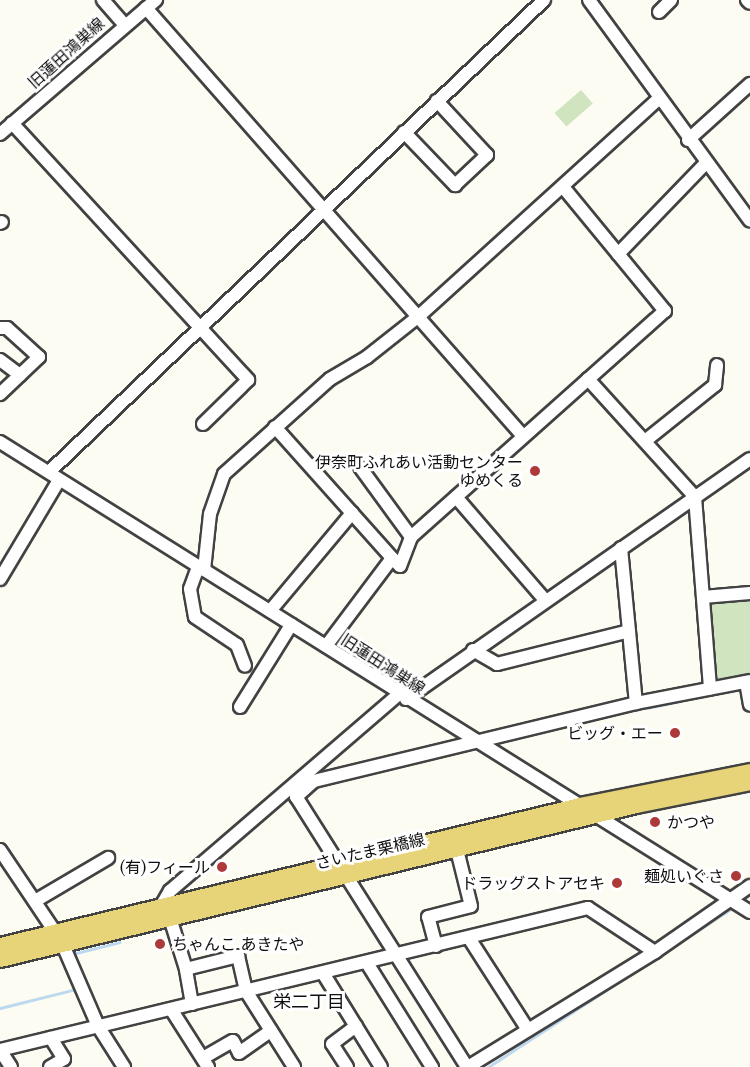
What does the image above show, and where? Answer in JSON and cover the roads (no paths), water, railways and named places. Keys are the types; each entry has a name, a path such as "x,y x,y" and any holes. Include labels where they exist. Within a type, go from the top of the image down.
{"main road":[{"name":"さいたま栗橋線","path":"455,842 580,805 750,771"},
{"name":"さいたま栗橋線","path":"0,959 63,947 165,913 340,869 455,842 597,815 750,782"},
{"name":"さいたま栗橋線","path":"0,945 63,947"}],"street":[{"path":"102,0 124,24"},
{"path":"0,579 5,561 54,476 199,328 543,0"},
{"path":"589,0 688,140 750,221"},
{"path":"659,12 671,0"},
{"path":"151,4 324,209 523,436"},
{"name":"旧蓮田鴻巣線","path":"0,134 124,24 151,4"},
{"path":"688,140 750,84"},
{"path":"245,666 237,645 195,617 190,588 201,568 217,486 275,427 330,379 367,357 418,316 659,98"},
{"path":"404,132 455,185 487,155 437,100"},
{"path":"12,123 248,380 203,424"},
{"path":"618,254 706,164"},
{"path":"275,427 400,566 411,537 665,310 563,187"},
{"path":"0,328 7,328 39,357 0,394"},
{"path":"0,360 20,375"},
{"path":"645,441 715,385 717,365"},
{"path":"588,379 695,497 710,688"},
{"name":"旧蓮田鴻巣線","path":"0,442 326,646 402,697 597,815 740,906"},
{"path":"192,1004 186,969 165,913 170,891 301,787 402,697 473,650 540,595 621,548 750,459"},
{"path":"360,467 411,537"},
{"path":"456,497 540,595"},
{"path":"270,611 352,513"},
{"path":"621,548 636,703"},
{"path":"326,646 392,558"},
{"path":"703,597 750,593"},
{"path":"240,707 291,624"},
{"path":"473,650 497,664 629,631"},
{"path":"750,705 748,682 710,688 636,703 480,744 314,781 301,787 296,797 467,1067 655,952 740,906 750,886"},
{"path":"436,946 428,917 471,906 455,842"},
{"path":"0,850 63,947 98,1026 124,1067"},
{"path":"34,901 108,858"},
{"path":"11,1067 0,1050 368,963 588,908 655,952"},
{"path":"469,938 528,1030"},
{"path":"186,969 238,956 246,991 289,1065"},
{"path":"368,963 432,1067"},
{"path":"323,973 381,1067"},
{"path":"171,1009 205,1063 232,1041 239,1053 271,1031"},
{"path":"347,1067 332,1044 356,1026"},
{"path":"50,1067 64,1059 51,1038"}],"waterway":[{"path":"693,490 750,450"},
{"path":"545,594 687,494"},
{"path":"405,692 540,598"},
{"path":"647,708 680,701"},
{"path":"173,896 195,877"},
{"path":"740,902 750,894"},
{"path":"53,924 146,902"},
{"path":"488,1067 735,906"},
{"path":"24,931 47,926"},
{"path":"72,954 120,942"},
{"path":"0,1008 76,989"}],"place":[{"name":"伊奈町ふれあい活動センター ゆめくる","path":"535,471"},
{"name":"ビッグ・エー","path":"675,733"},
{"name":"かつや","path":"655,822"},
{"name":"(有)フィール","path":"222,867"},
{"name":"麺処いぐさ","path":"736,876"},
{"name":"ドラッグストアセキ","path":"617,883"},
{"name":"ちゃんこ あきたや","path":"160,944"}],"district":[{"name":"栄二丁目","path":"309,1002"}]}
